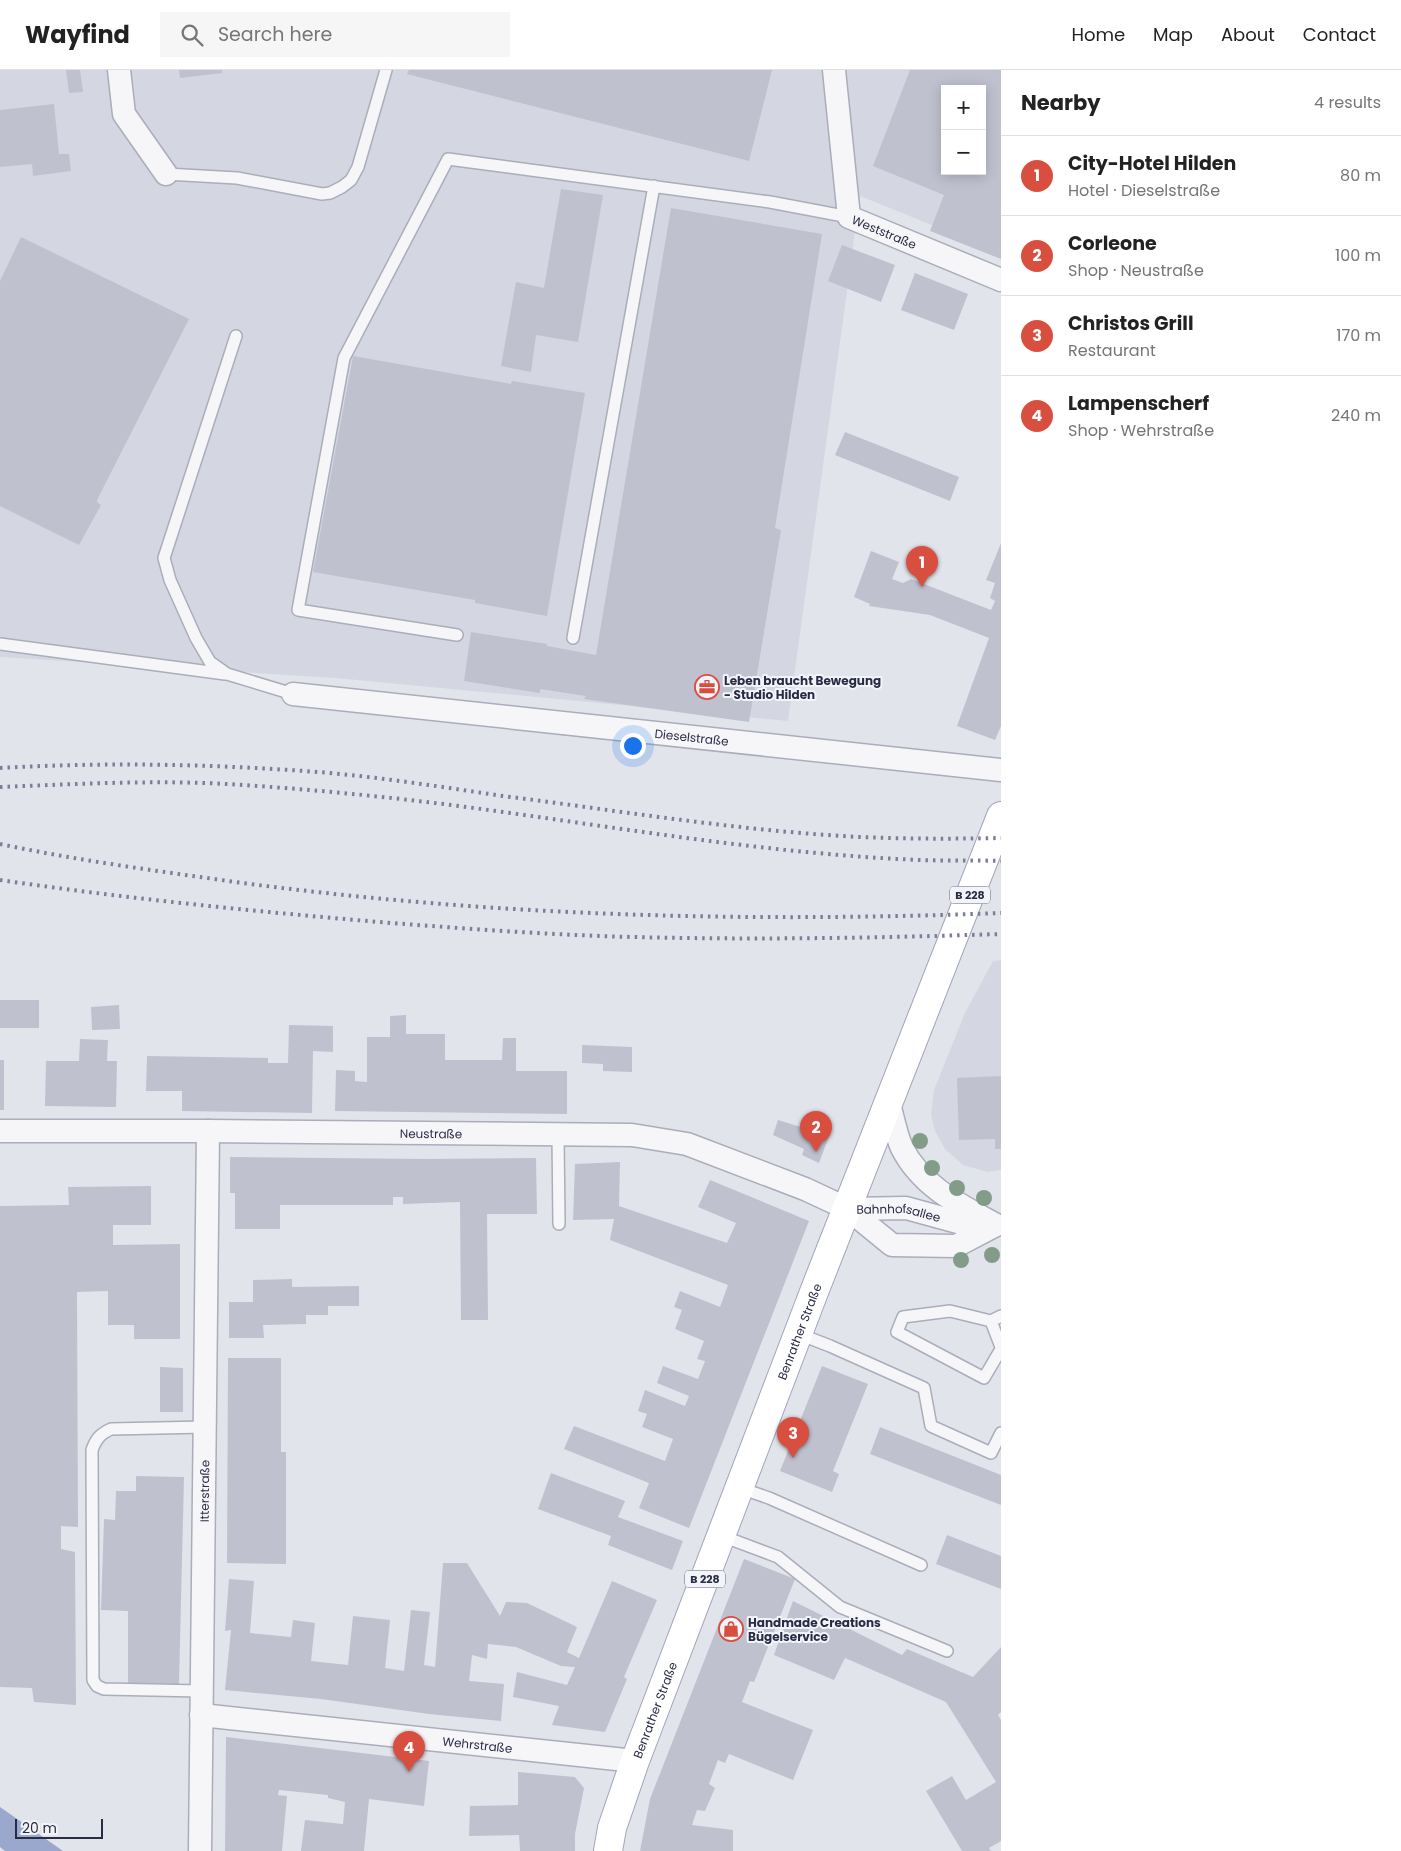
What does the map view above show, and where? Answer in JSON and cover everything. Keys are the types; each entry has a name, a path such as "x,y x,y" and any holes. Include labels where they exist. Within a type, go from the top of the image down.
{"main road":[{"name":"Benrather Straße","path":"608,1851 612,1828 635,1761 1001,816"}],"street":[{"path":"119,70 124,114 166,174"},
{"name":"Weststraße","path":"834,70 849,216 1001,280"},
{"name":"Dieselstraße","path":"293,694 1001,770"},
{"name":"Bahnhofsallee","path":"889,1104 902,1147 918,1173 951,1200 999,1224"},
{"name":"Neustraße","path":"0,1132 208,1131 632,1135 688,1144 794,1184 848,1209"},
{"name":"Itterstraße","path":"200,1851 208,1131"},
{"name":"Bahnhofsallee","path":"848,1209 906,1208 961,1223 999,1224"},
{"name":"Bahnhofsallee","path":"848,1209 892,1246 956,1246 999,1224"},
{"name":"Wehrstraße","path":"201,1716 635,1761"}],"lane":[{"path":"166,174 237,178 322,194 336,190 351,180 358,167 386,70"},
{"path":"457,636 298,610 344,358 448,159 770,202 849,216"},
{"path":"572,638 654,186"},
{"path":"227,674 210,662 196,638 170,580 164,558 236,336"},
{"path":"0,644 227,674 293,694"},
{"path":"558,1135 559,1224"},
{"path":"950,1311 996,1318 1001,1348 984,1378 897,1332 903,1317 950,1311"},
{"path":"799,1334 924,1388 931,1426 991,1453 1001,1433"},
{"path":"202,1691 104,1689 97,1686 93,1680 92,1450 96,1440 111,1429 205,1427"},
{"path":"740,1488 921,1565"},
{"path":"722,1536 778,1557 840,1607 948,1651"}],"shaded area":[{"path":"0,70 1001,70 1001,253 860,196 788,721 336,678 0,657"},
{"path":"1001,960 1001,1170 988,1172 963,1165 945,1149 935,1131 931,1115 934,1090 965,1013 993,961"}],"water":[{"path":"0,1807 63,1851 5,1851 0,1847"}],"building":[{"path":"66,70 80,70 83,92 69,93"},
{"path":"179,70 222,70 222,73 180,78"},
{"path":"409,70 772,70 749,161 407,74"},
{"path":"910,70 1001,70 1001,259 930,231 944,195 873,166"},
{"path":"54,104 59,154 69,154 71,171 33,176 32,164 0,167 0,110"},
{"path":"561,189 603,195 578,342 536,335 531,372 501,366 516,282 544,288"},
{"path":"671,208 822,234 775,528 781,530 749,722 584,699 586,696 540,689 540,693 464,681 471,632 547,644 547,646 596,655"},
{"path":"21,237 189,319 97,500 101,505 79,545 0,506 0,281"},
{"path":"842,245 895,265 881,302 828,281"},
{"path":"915,273 968,294 954,330 901,310"},
{"path":"353,356 511,384 512,381 585,393 547,616 475,603 475,600 313,572"},
{"path":"845,432 959,477 950,501 835,455"},
{"path":"1001,543 1001,726 995,740 957,726 989,638 930,615 869,606 870,604 854,597 871,551 899,562 892,579 903,583 911,579 991,610 995,601 990,598 995,583 986,580"},
{"path":"0,1000 39,1000 39,1028 0,1028"},
{"path":"119,1005 120,1029 92,1030 91,1007"},
{"path":"406,1015 406,1034 445,1034 445,1060 502,1060 503,1038 516,1038 516,1071 567,1071 567,1114 335,1111 336,1070 355,1071 355,1081 367,1082 367,1037 390,1037 390,1016"},
{"path":"289,1025 333,1026 333,1052 313,1051 312,1113 182,1111 182,1091 146,1091 147,1056 268,1058 268,1063 288,1063"},
{"path":"80,1039 108,1040 107,1061 117,1061 116,1107 45,1106 46,1061 79,1061"},
{"path":"582,1045 632,1047 632,1072 603,1071 603,1064 582,1063"},
{"path":"0,1060 4,1060 4,1110 0,1110"},
{"path":"1001,1076 1001,1149 995,1149 995,1139 959,1140 957,1078"},
{"path":"778,1120 811,1130 812,1125 831,1131 819,1163 802,1155 804,1149 773,1135"},
{"path":"230,1157 536,1158 537,1214 487,1214 488,1320 461,1320 460,1202 403,1204 403,1197 393,1197 393,1205 280,1205 280,1229 235,1229 235,1193 230,1193"},
{"path":"620,1162 619,1206 727,1243 736,1223 698,1207 710,1180 809,1221 689,1528 639,1508 649,1483 564,1449 574,1426 665,1461 673,1439 642,1427 647,1414 638,1411 645,1390 685,1406 689,1396 657,1383 663,1366 698,1379 705,1361 697,1359 704,1341 675,1329 682,1310 674,1307 680,1291 720,1307 728,1285 610,1240 614,1219 573,1220 575,1164"},
{"path":"151,1186 151,1225 113,1225 113,1245 180,1244 180,1339 134,1339 134,1325 108,1325 108,1291 77,1292 78,1527 61,1526 61,1549 75,1552 76,1705 34,1702 32,1688 0,1687 0,1206 69,1205 68,1187"},
{"path":"292,1279 292,1287 359,1286 359,1306 328,1306 328,1315 306,1315 306,1324 263,1325 264,1338 229,1338 229,1302 253,1302 253,1280"},
{"path":"228,1358 281,1358 281,1452 286,1452 286,1564 227,1563"},
{"path":"822,1366 868,1384 833,1471 839,1474 832,1492 780,1471"},
{"path":"160,1367 183,1368 183,1412 160,1412"},
{"path":"880,1427 1001,1475 1001,1505 870,1454"},
{"path":"551,1473 625,1501 618,1517 683,1541 672,1570 608,1545 611,1536 538,1509"},
{"path":"136,1476 184,1477 179,1684 128,1683 128,1611 101,1610 104,1519 115,1520 116,1491 136,1491"},
{"path":"947,1535 1001,1556 1001,1589 936,1564"},
{"path":"744,1559 795,1579 754,1682 750,1681 742,1702 813,1730 793,1780 729,1754 725,1763 718,1760 709,1784 715,1788 705,1811 697,1810 692,1825 733,1830 733,1851 640,1851 650,1799"},
{"path":"443,1563 467,1563 500,1616 506,1602 527,1603 577,1627 567,1652 579,1658 612,1581 657,1600 624,1677 627,1679 605,1732 552,1725 559,1706 513,1697 517,1672 567,1685 575,1667 561,1666 516,1647 488,1644 487,1659 472,1655 469,1681 504,1684 501,1721 429,1714 321,1699 225,1690 231,1630 225,1631 229,1579 254,1581 250,1633 291,1637 293,1620 315,1623 311,1661 348,1665 353,1616 390,1620 385,1668 404,1671 411,1610 430,1612 424,1665 435,1667"},
{"path":"793,1601 902,1655 907,1649 973,1677 1001,1647 1001,1712 998,1715 1001,1720 1001,1841 989,1848 991,1851 962,1851 926,1791 952,1776 966,1800 996,1782 946,1702 845,1658 834,1680 774,1655"},
{"path":"226,1737 429,1761 424,1806 369,1799 364,1851 301,1851 305,1820 343,1824 345,1802 328,1798 328,1795 279,1790 278,1795 287,1796 282,1851 225,1851"},
{"path":"518,1772 575,1777 584,1788 575,1834 575,1851 520,1851 519,1835 469,1836 470,1806 518,1805"}],"railway":[{"path":"0,768 159,765 318,772 388,779 637,814 770,830 878,838 1001,838"},
{"path":"0,787 142,782 258,786 443,804 696,839 808,852 920,860 1001,861"},
{"path":"0,844 214,879 312,891 508,909 607,914 804,917 1001,913"},
{"path":"0,880 244,910 481,930 633,937 725,938 1001,934"}],"place":[{"name":"City-Hotel Hilden","path":"922,587"},
{"name":"Leben braucht Bewegung - Studio Hilden","path":"707,687"},
{"name":"Corleone","path":"816,1152"},
{"name":"Christos Grill","path":"793,1458"},
{"name":"Handmade Creations Bügelservice","path":"731,1629"},
{"name":"Lampenscherf","path":"409,1772"}]}
